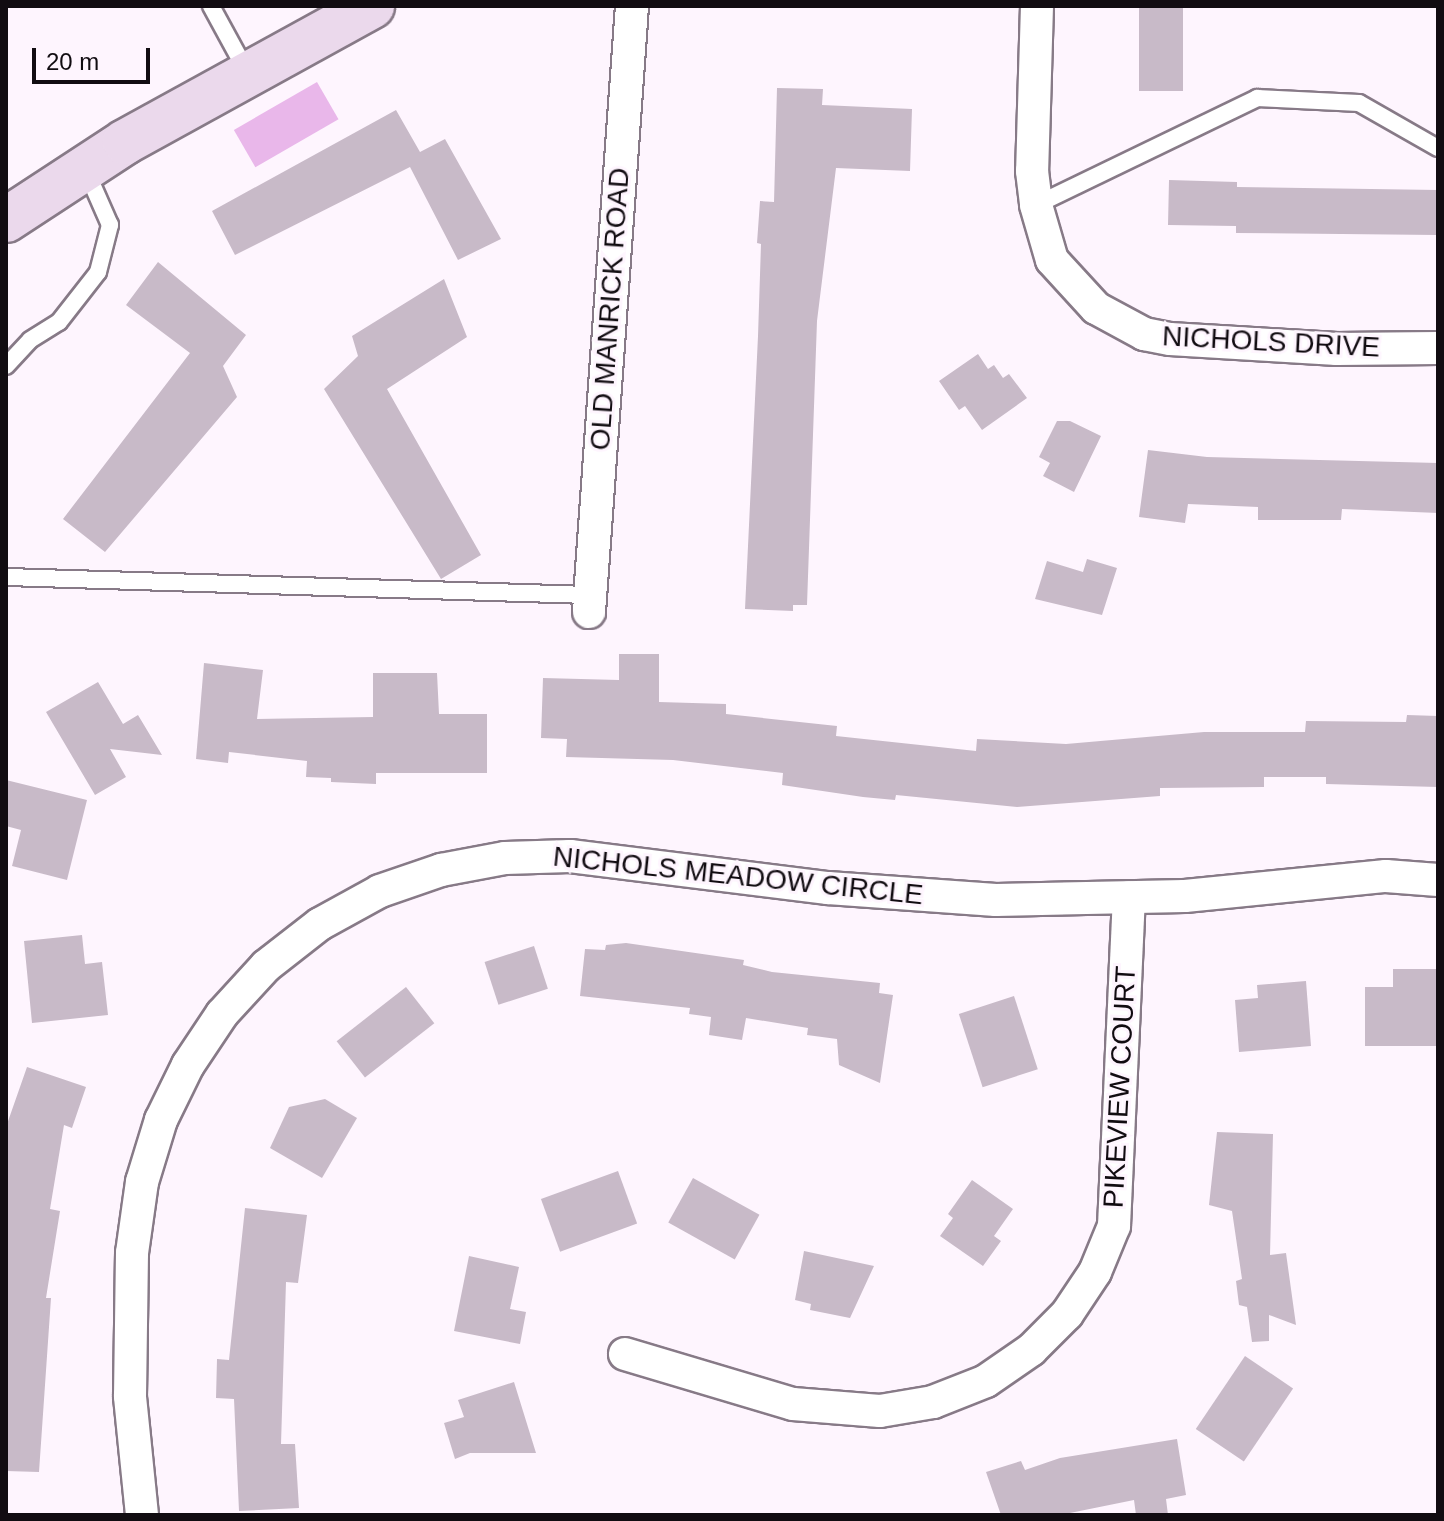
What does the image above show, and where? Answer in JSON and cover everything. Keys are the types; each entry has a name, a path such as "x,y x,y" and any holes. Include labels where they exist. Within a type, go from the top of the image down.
{"main road":[{"path":"6,220 84,167 250,77 372,6"}],"street":[{"name":"OLD MANRICK ROAD","path":"590,604 632,6"},
{"name":"NICHOLS DRIVE","path":"1037,6 1032,171 1036,205 1052,260 1072,287 1096,308 1144,334 1337,349 1438,348"},
{"name":"NICHOLS MEADOW CIRCLE","path":"142,1515 130,1396 132,1253 142,1182 161,1120 188,1065 222,1014 266,966 320,924 392,887 441,870 505,858 570,856 828,888 996,900 1129,897 1386,876 1438,880"},
{"name":"PIKEVIEW COURT","path":"625,1354 793,1404 880,1411 933,1402 986,1381 1031,1350 1067,1314 1088,1283 1114,1226 1129,897"}],"lane":[{"path":"211,6 250,77"},
{"path":"1036,205 1257,98 1359,103 1438,148"},
{"path":"6,366 30,340 59,322 98,272 110,225 84,167"},
{"path":"6,577 590,604"}],"shaded area":[{"path":"317,82 338,119 255,167 234,130"}],"building":[{"path":"1139,6 1183,6 1183,91 1139,91"},
{"path":"777,88 823,89 822,105 912,109 910,171 836,168 817,321 807,605 793,605 793,611 745,609 758,336 761,244 757,243 760,201 774,202"},
{"path":"396,110 420,152 445,139 501,239 458,260 410,167 235,255 212,211"},
{"path":"1169,180 1237,182 1237,187 1438,190 1437,235 1236,233 1236,226 1168,225"},
{"path":"158,262 246,335 223,366 237,397 105,552 63,519 190,353 126,305"},
{"path":"444,279 467,337 387,389 481,555 441,579 324,389 358,356 352,336"},
{"path":"978,354 988,369 994,365 1003,378 1009,374 1027,398 982,430 965,406 959,410 939,381"},
{"path":"1057,421 1070,421 1101,436 1074,492 1043,476 1050,463 1039,457"},
{"path":"1148,450 1207,457 1438,463 1438,513 1342,509 1341,520 1258,520 1258,507 1188,504 1185,523 1139,517"},
{"path":"1087,559 1117,568 1102,615 1035,599 1047,561 1083,572"},
{"path":"619,654 659,654 659,702 726,704 726,714 837,726 836,736 976,751 977,739 1066,744 1204,732 1305,732 1306,721 1406,722 1407,715 1438,716 1438,787 1326,784 1326,777 1264,777 1264,787 1160,788 1160,796 1017,807 896,795 895,800 863,797 782,785 783,773 673,760 566,757 567,739 541,738 543,678 619,680"},
{"path":"204,663 263,670 257,719 373,717 373,673 437,673 439,714 487,714 487,773 376,773 376,784 331,782 331,778 306,777 307,761 229,752 228,763 196,759"},
{"path":"98,682 123,724 138,715 162,755 110,749 126,777 95,795 46,712"},
{"path":"6,780 87,800 67,880 12,866 21,830 6,826"},
{"path":"82,935 85,964 102,962 108,1015 32,1023 24,941"},
{"path":"626,943 744,960 743,965 772,972 880,983 879,993 893,995 880,1083 839,1065 837,1039 807,1035 808,1028 746,1018 742,1040 709,1035 711,1017 689,1014 690,1008 580,996 585,949 605,950 606,945"},
{"path":"534,946 548,989 498,1005 485,962"},
{"path":"1393,969 1438,969 1438,1046 1365,1046 1365,987 1393,987"},
{"path":"1306,981 1311,1046 1239,1052 1235,1000 1258,998 1257,985"},
{"path":"406,987 434,1023 365,1077 337,1041"},
{"path":"1014,996 1038,1069 983,1087 959,1014"},
{"path":"27,1067 86,1087 72,1128 64,1125 50,1209 60,1211 46,1298 51,1298 39,1472 6,1471 6,1127"},
{"path":"325,1099 357,1118 322,1178 270,1148 289,1107"},
{"path":"1217,1132 1273,1134 1270,1255 1286,1253 1296,1325 1269,1315 1269,1341 1252,1342 1247,1307 1239,1305 1236,1281 1242,1279 1232,1211 1209,1205"},
{"path":"618,1171 637,1224 560,1252 541,1199"},
{"path":"693,1178 759,1215 735,1259 668,1223"},
{"path":"972,1180 1013,1209 994,1236 1001,1241 983,1266 940,1236 953,1218 948,1214"},
{"path":"245,1208 307,1215 298,1283 286,1282 281,1444 295,1444 299,1508 239,1511 234,1399 216,1398 217,1359 229,1360"},
{"path":"804,1251 874,1266 850,1318 810,1310 811,1304 795,1300"},
{"path":"469,1256 519,1267 510,1309 526,1312 520,1344 454,1331"},
{"path":"1245,1356 1293,1388 1244,1461 1196,1429"},
{"path":"514,1382 536,1453 470,1453 455,1459 444,1423 464,1417 458,1400"},
{"path":"1177,1439 1186,1495 1166,1499 1168,1515 1136,1515 1134,1500 1060,1515 1001,1515 986,1472 1021,1461 1025,1470 1060,1458"}]}
